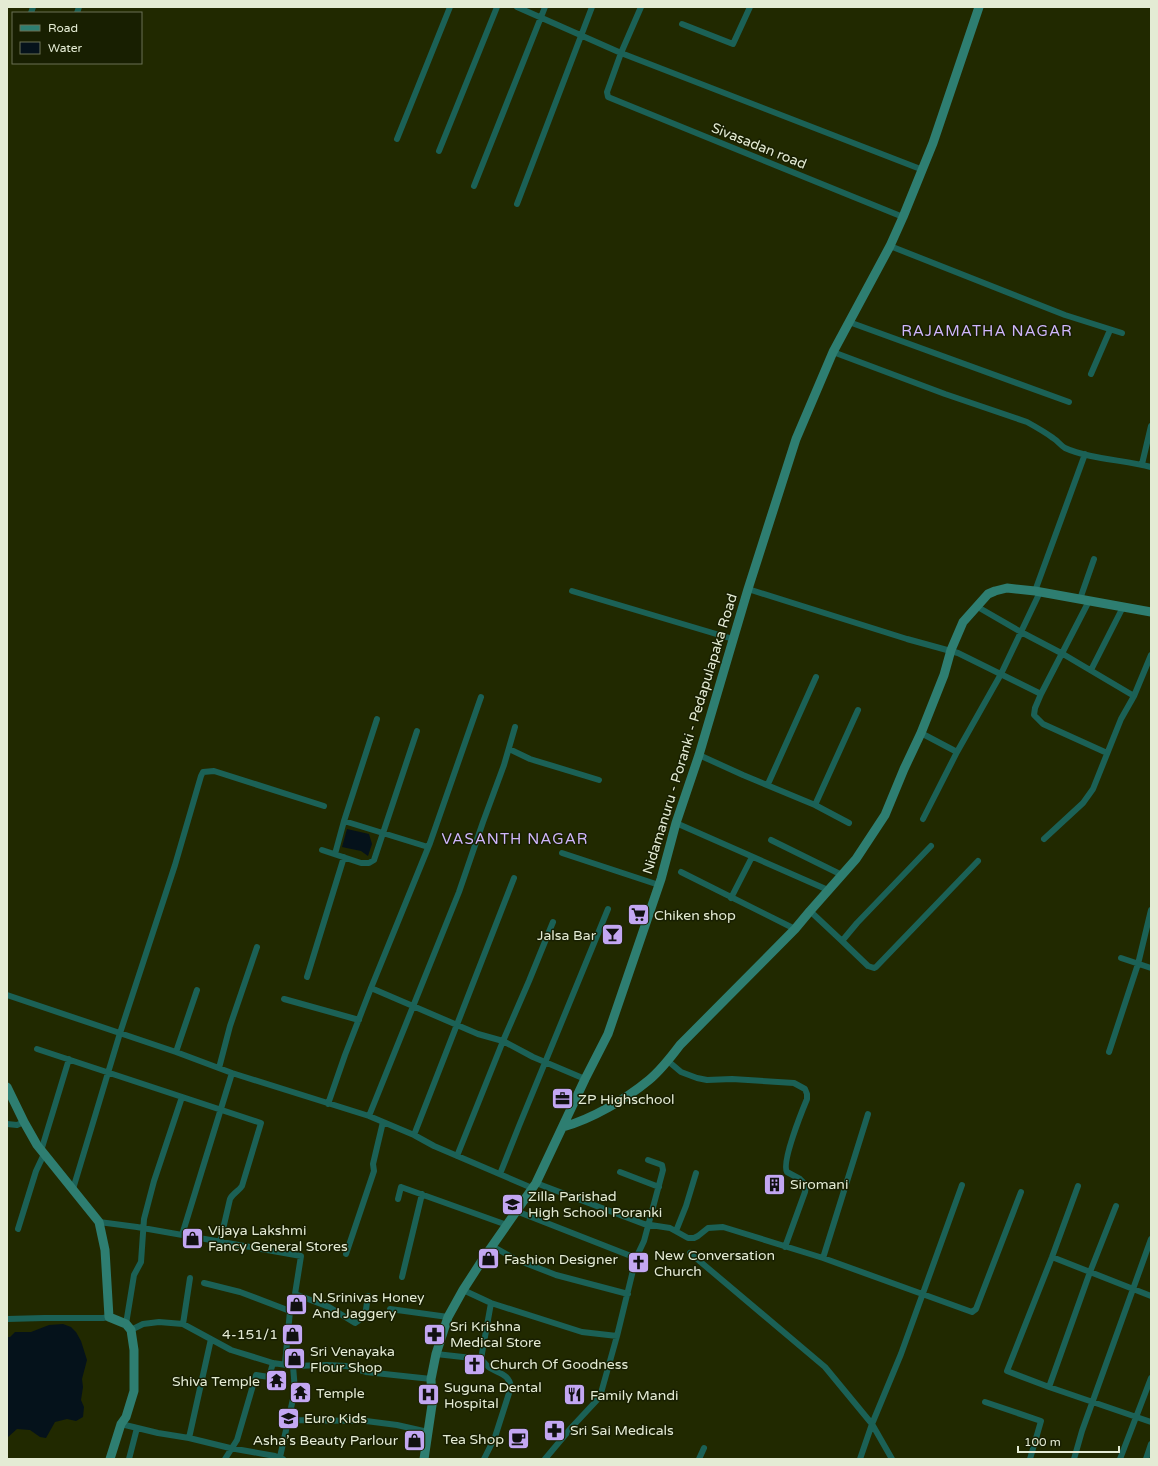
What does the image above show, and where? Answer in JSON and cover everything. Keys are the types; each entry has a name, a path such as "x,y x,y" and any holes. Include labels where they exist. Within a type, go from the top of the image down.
{"main road":[{"name":"Nidamanuru - Poranki - Pedapulapaka Road","path":"424,1459 432,1405 432,1379 436,1354 448,1317 463,1290 534,1186 608,1034 659,885 676,823 699,755 748,589 796,439 833,352 890,246 903,217 933,143 979,7"},
{"path":"563,1127 577,1123 592,1116 626,1096 649,1080 668,1061 680,1045 795,929 863,850 885,815 921,733 944,675 951,650 963,622 988,594 1007,588 1037,591 1151,612"},
{"path":"7,1087 24,1122 43,1152 99,1222 104,1250 110,1317 128,1327 134,1350 134,1391 126,1417 121,1424 110,1459"}],"street":[{"path":"397,139 450,7"},
{"path":"439,152 497,7"},
{"path":"517,7 621,53 922,170"},
{"path":"474,186 545,7"},
{"path":"517,204 592,7"},
{"path":"621,53 641,7"},
{"path":"682,24 733,44 750,7"},
{"name":"Sivasadan road","path":"621,53 607,92 607,96 610,98 903,217"},
{"path":"890,246 1065,315 1122,333"},
{"path":"849,322 1069,402"},
{"path":"1091,374 1110,330"},
{"path":"833,352 945,394 1027,422 1067,448 1085,454 1151,466"},
{"path":"1142,464 1151,426"},
{"path":"923,819 957,752 1002,674 1021,632 1085,454"},
{"path":"1080,599 1094,559"},
{"path":"748,589 907,639 951,650 1041,694"},
{"path":"572,591 734,639"},
{"path":"1089,601 1063,654 1041,694 1035,708 1034,715 1043,724 1107,753"},
{"path":"976,606 1063,654 1134,696"},
{"path":"1091,670 1123,607"},
{"path":"1044,840 1083,803 1093,789 1121,719 1134,696 1151,655"},
{"path":"768,784 816,677"},
{"path":"328,1104 371,988 428,847 481,697"},
{"path":"815,805 858,710"},
{"path":"335,854 344,821 378,719"},
{"path":"369,1116 459,892 504,765 515,727"},
{"path":"322,850 361,863 371,863 374,860 417,731"},
{"path":"921,733 957,752"},
{"path":"509,749 530,759 599,780"},
{"path":"699,755 742,775 768,784 815,805 849,823"},
{"path":"73,1188 120,1033 175,865 198,784 204,772 214,772 324,806"},
{"path":"344,821 428,847"},
{"path":"676,823 828,890"},
{"path":"771,840 842,875"},
{"path":"842,941 857,923 931,846"},
{"path":"562,853 659,885"},
{"path":"307,976 344,857"},
{"path":"731,898 752,857"},
{"path":"810,911 868,966 874,968 978,861"},
{"path":"681,872 795,929"},
{"path":"414,1135 514,878"},
{"path":"500,1174 608,909"},
{"path":"1109,1052 1138,964 1151,910"},
{"path":"457,1156 503,1041 554,922"},
{"path":"219,1068 230,1026 257,947"},
{"path":"1121,958 1151,968"},
{"path":"371,988 478,1034 503,1041 585,1079"},
{"path":"176,1052 197,990"},
{"path":"7,996 176,1052 232,1073 369,1116 500,1174 644,1224 665,1226 676,1230 684,1236 692,1238 698,1236 708,1228 717,1226 723,1227 823,1258 969,1312 976,1309 1020,1192"},
{"path":"284,999 359,1020"},
{"path":"37,1049 261,1123 242,1186 230,1199 220,1242"},
{"path":"18,1229 43,1152 69,1059"},
{"path":"668,1061 681,1072 697,1078 707,1080 732,1079 794,1084 805,1089 807,1094 806,1099 785,1165 787,1172 800,1179 806,1185 805,1192 785,1247"},
{"path":"182,1235 232,1073"},
{"path":"182,1097 154,1181 143,1228 141,1262 134,1276 128,1327 159,1322 183,1324 231,1350 273,1364 293,1366 346,1366 373,1373 432,1379"},
{"path":"823,1258 868,1114"},
{"path":"7,1124 17,1125 24,1122"},
{"path":"346,1254 374,1171 374,1164 383,1122"},
{"path":"545,1459 598,1399 604,1386 636,1258 644,1241 663,1167 662,1165 648,1160"},
{"path":"620,1172 659,1187"},
{"path":"676,1230 686,1206 696,1173"},
{"path":"860,1459 872,1424 901,1354 962,1185"},
{"path":"398,1199 401,1186 507,1225"},
{"path":"1078,1186 1007,1371 1151,1422"},
{"path":"402,1277 422,1194"},
{"path":"1049,1387 1090,1272 1116,1206"},
{"path":"516,1211 636,1258"},
{"path":"99,1222 143,1228 301,1256 295,1294 290,1310 285,1364"},
{"path":"1074,1459 1092,1401 1151,1239"},
{"path":"492,1246 515,1259 556,1275 628,1294"},
{"path":"690,1253 825,1367 872,1424 892,1459"},
{"path":"1052,1257 1151,1296"},
{"path":"183,1324 190,1278"},
{"path":"204,1283 240,1292 290,1310"},
{"path":"463,1290 491,1304 582,1332 617,1336"},
{"path":"295,1294 329,1307 355,1323 365,1316 368,1296"},
{"path":"481,1359 491,1304"},
{"path":"390,1309 448,1317"},
{"path":"7,1319 110,1317"},
{"path":"189,1438 211,1339"},
{"path":"436,1354 481,1359 489,1367 506,1376 510,1380 511,1387 495,1437 484,1459"},
{"path":"224,1459 230,1448 237,1440 256,1375 269,1376 273,1364"},
{"path":"121,1424 158,1434 189,1438 281,1458 295,1390 293,1366"},
{"path":"1120,1459 1151,1378"},
{"path":"985,1402 1041,1421 1030,1459"},
{"path":"289,1420 366,1422 397,1425 428,1432"},
{"path":"129,1459 137,1428"},
{"path":"1146,1459 1151,1444"},
{"path":"699,1459 704,1448"}],"water":[{"path":"347,829 369,834 372,844 368,856 361,851 342,847"},
{"path":"63,1324 71,1327 76,1332 81,1341 87,1360 82,1379 83,1387 81,1400 84,1407 83,1417 76,1421 67,1419 55,1422 46,1438 40,1437 30,1430 17,1429 7,1438 7,1337 10,1337 15,1332 31,1332 49,1325"}],"place":[{"name":"Chiken shop","path":"638,915"},
{"name":"Jalsa Bar","path":"612,935"},
{"name":"ZP Highschool","path":"563,1099"},
{"name":"Siromani","path":"775,1184"},
{"name":"Zilla Parishad High School Poranki","path":"513,1204"},
{"name":"Vijaya Lakshmi Fancy General Stores","path":"192,1238"},
{"name":"Fashion Designer","path":"489,1259"},
{"name":"New Conversation Church","path":"638,1263"},
{"name":"N.Srinivas Honey And Jaggery","path":"296,1305"},
{"name":"4-151/1","path":"293,1334"},
{"name":"Sri Krishna Medical Store","path":"434,1334"},
{"name":"Sri Venayaka Flour Shop","path":"295,1359"},
{"name":"Church Of Goodness","path":"475,1364"},
{"name":"Shiva Temple","path":"276,1381"},
{"name":"Temple","path":"301,1393"},
{"name":"Suguna Dental Hospital","path":"429,1395"},
{"name":"Family Mandi","path":"575,1395"},
{"name":"Euro Kids","path":"289,1418"},
{"name":"Sri Sai Medicals","path":"555,1430"},
{"name":"Tea Shop","path":"519,1439"},
{"name":"Asha’s Beauty Parlour","path":"414,1440"}],"district":[{"name":"RAJAMATHA NAGAR","path":"987,331"},
{"name":"VASANTH NAGAR","path":"515,839"}]}
